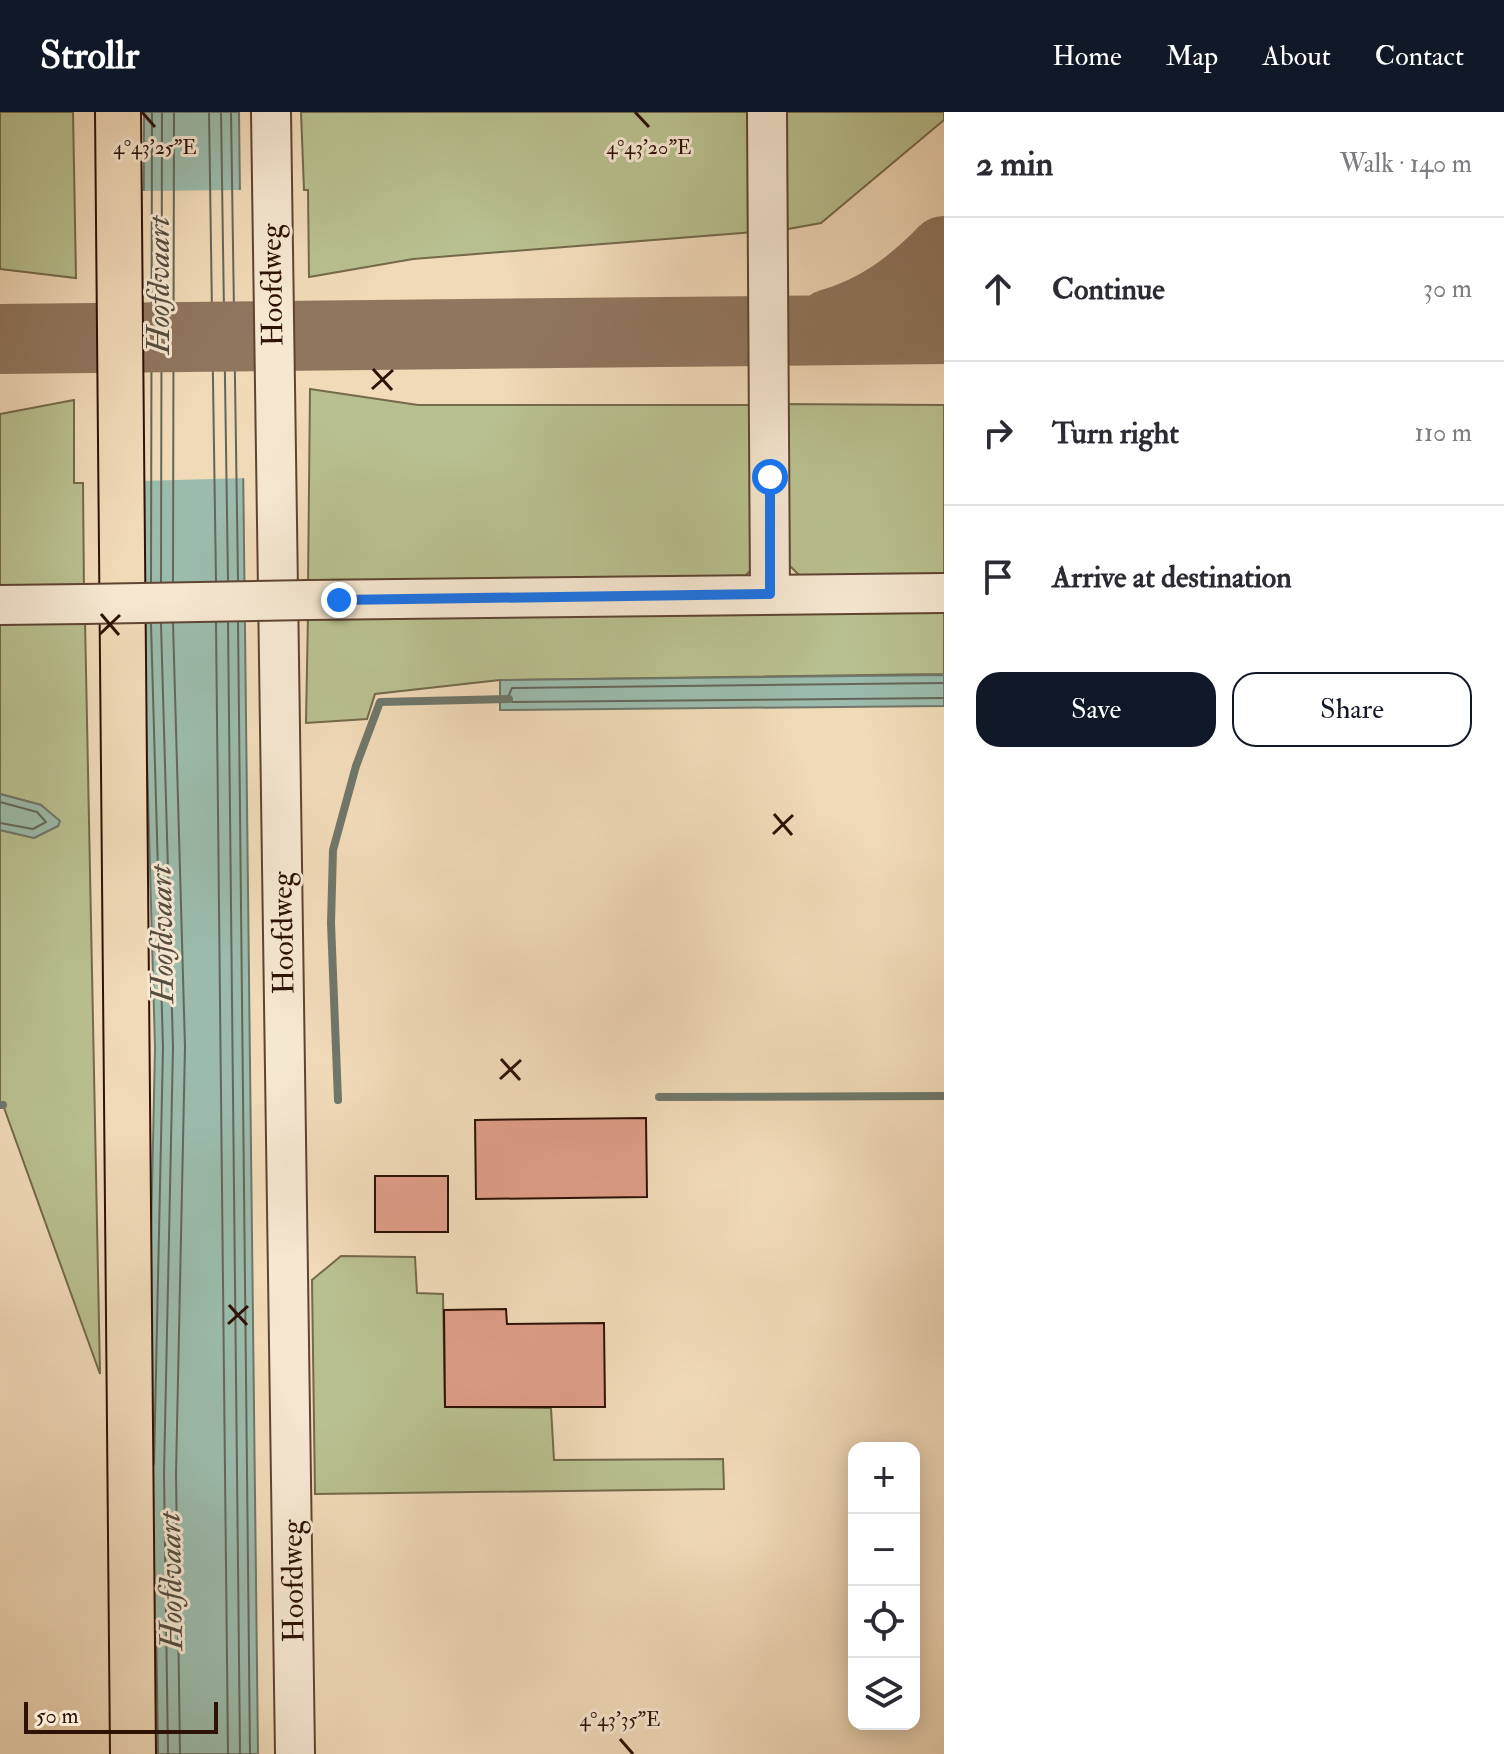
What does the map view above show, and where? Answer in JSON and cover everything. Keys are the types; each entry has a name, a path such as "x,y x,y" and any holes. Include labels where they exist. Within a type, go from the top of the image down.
{"main road":[{"path":"118,112 133,1754"}],"street":[{"name":"Hoofdweg","path":"271,112 295,1754"},
{"path":"767,112 770,594"},
{"path":"0,605 944,593"}],"green space":[{"path":"0,112 73,112 76,278 0,269"},
{"path":"301,112 754,112 754,232 413,259 309,277 308,190 304,190"},
{"path":"777,112 944,112 944,120 821,223 777,231"},
{"path":"310,389 418,405 759,405 755,566 743,578 308,587"},
{"path":"74,400 74,483 83,483 84,594 0,594 0,414"},
{"path":"780,404 944,405 944,583 806,582 785,561"},
{"path":"944,605 944,674 500,680 375,694 367,719 306,723 308,613"},
{"path":"85,620 100,1374 3,1105 0,1105 0,830 34,838 58,826 41,805 0,794 0,621"},
{"path":"341,1256 415,1257 417,1293 443,1294 445,1407 551,1408 554,1460 723,1459 724,1489 315,1494 312,1280"}],"water":[{"name":"Hoofdvaart","path":"144,112 239,112 258,1754 150,1754 146,1474 155,1048 143,618"},
{"path":"944,675 944,706 500,710 500,680"},
{"path":"0,794 41,805 60,821 58,826 34,838 0,830"}],"pier":[{"path":"244,190 248,478 140,481 140,191"}],"building":[{"path":"646,1118 647,1197 476,1199 475,1120"},
{"path":"375,1176 448,1176 448,1232 375,1232"},
{"path":"506,1309 507,1324 604,1323 605,1407 445,1407 444,1310"}],"waterway":[{"path":"338,1100 331,923 333,850 356,766 380,702 509,699"},
{"path":"659,1097 944,1096"}],"taxiway":[{"path":"830,324 878,304 919,275 944,251"},
{"path":"0,339 944,329"}],"route":[{"path":"339,600 770,594 770,477"}]}
